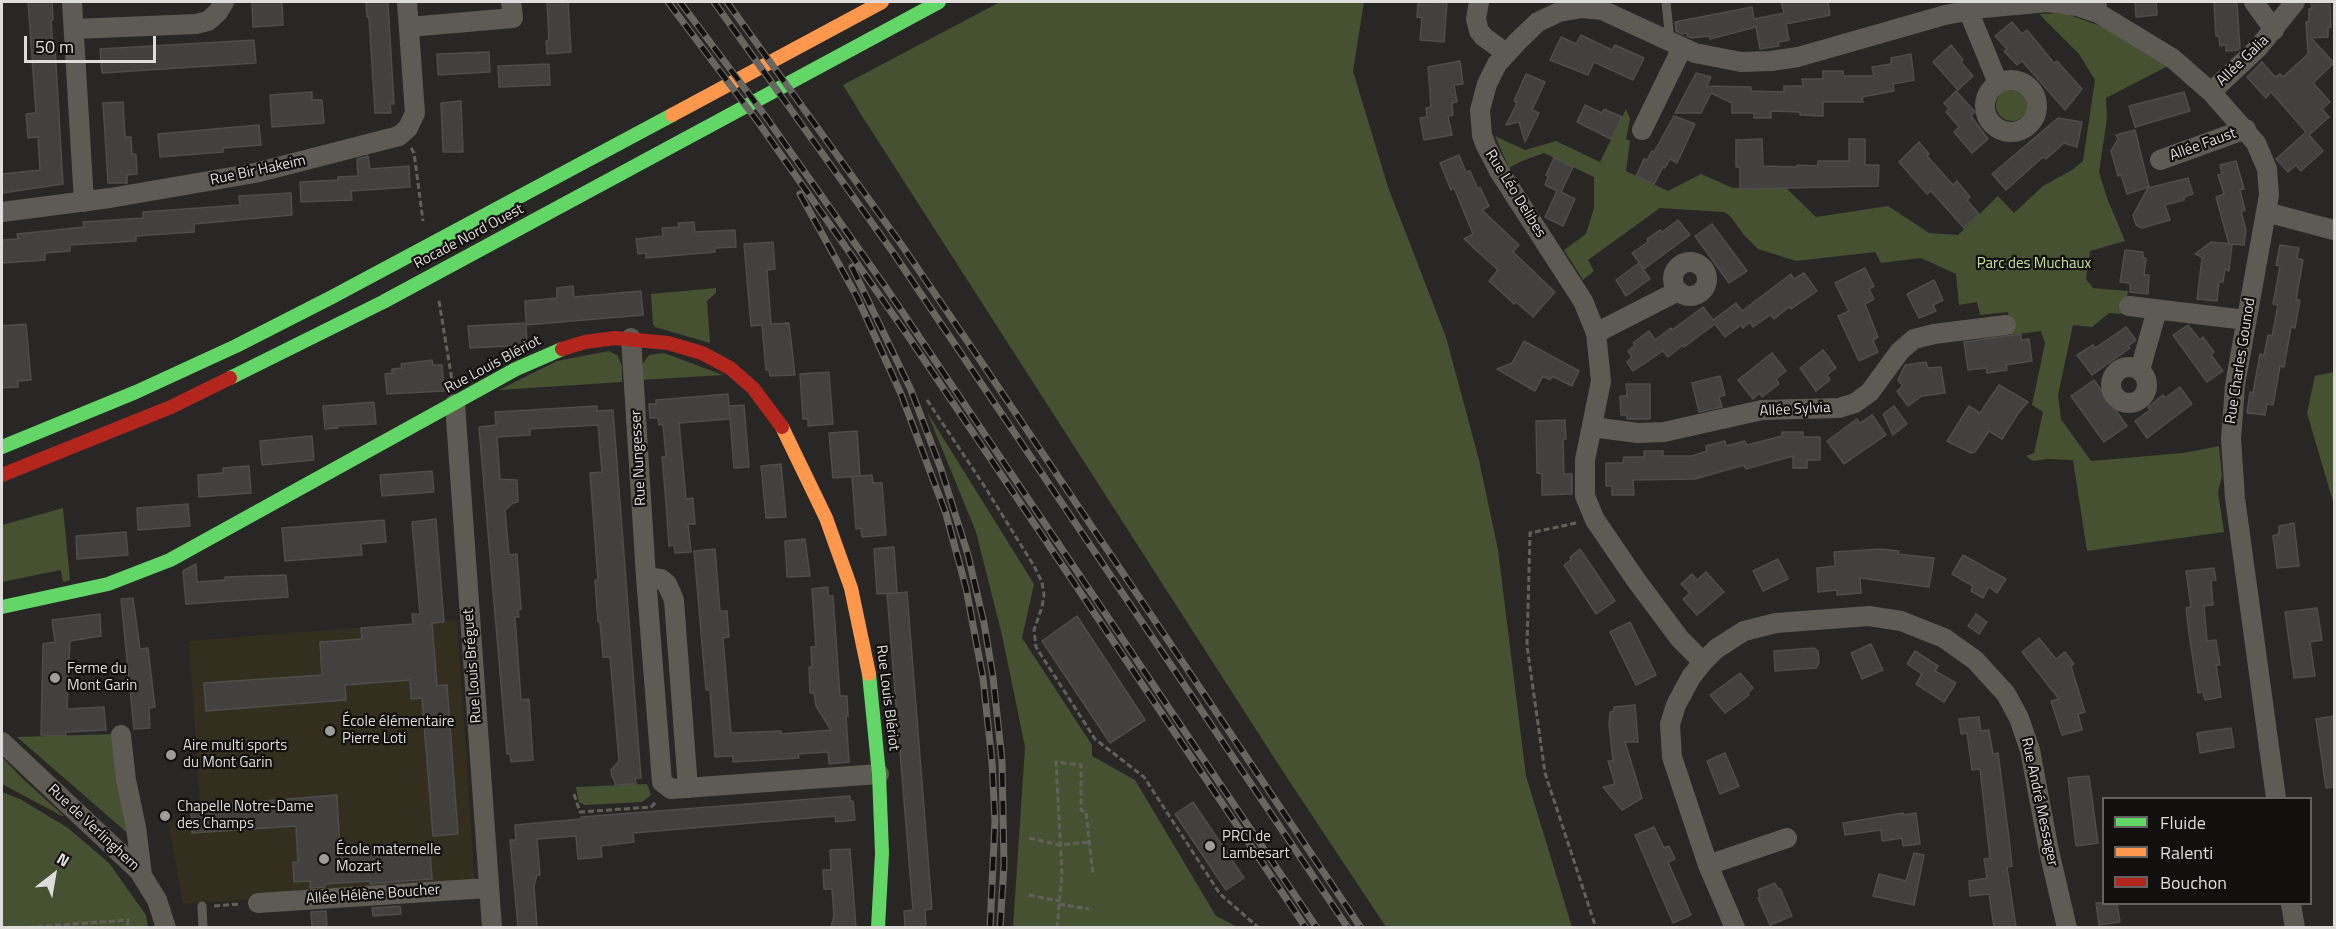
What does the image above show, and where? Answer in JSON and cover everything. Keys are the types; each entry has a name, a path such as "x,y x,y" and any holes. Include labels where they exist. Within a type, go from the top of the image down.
{"main road":[{"name":"Rocade Nord Ouest","path":"2,447 136,392 236,346 332,297 882,2"},
{"name":"Rocade Nord Ouest","path":"2,475 171,407 306,341 939,2"},
{"name":"Rue Louis Blériot","path":"2,607 108,584 170,560 516,369 552,352 600,339 631,338 686,347 723,364 753,388 784,430 826,518 851,588 869,674 879,774 882,852 878,927"}],"street":[{"path":"72,2 84,202"},
{"path":"74,29 196,24 208,21 218,12 224,2"},
{"path":"404,132 415,113 407,2"},
{"path":"409,27 513,18 511,2"},
{"path":"1479,2 1476,19 1479,31 1506,53"},
{"name":"Rue Léo Delibes","path":"1703,662 1680,639 1663,617 1595,520 1585,496 1585,460 1601,381 1596,333 1583,301 1499,171 1482,135 1480,110 1492,74 1506,53 1538,22 1560,12 1582,8 1602,10 1676,46 1710,57 1741,62 1782,60 1968,10 2048,2 2097,7"},
{"name":"Allée Galia","path":"2253,2 2274,30"},
{"name":"Allée Galia","path":"2211,92 2258,48 2295,2"},
{"name":"Rue Charles Gounod","path":"2097,7 2172,58 2211,92 2246,129 2256,144 2267,169 2269,181 2266,212 2232,410 2232,466 2276,797"},
{"path":"1968,10 1998,83"},
{"path":"1642,130 1676,46"},
{"name":"Allée Faust","path":"2160,160 2246,129"},
{"name":"Rue Bir Hakeim","path":"2,212 84,202 255,173 389,140 404,132"},
{"path":"2266,212 2334,230"},
{"path":"1596,333 1677,291"},
{"path":"2129,306 2246,320"},
{"path":"2140,370 2157,310"},
{"name":"Allée Sylvia","path":"1592,427 1638,433 1664,432 1762,410 1839,408 1855,403 1870,392 1900,351 1914,339 1934,334 2006,325"},
{"name":"Rue Nungesser","path":"631,338 661,777 666,787 680,788"},
{"name":"Rue Louis Bréguet","path":"455,404 492,927"},
{"path":"646,577 654,577 667,584 674,600 680,788 879,774"},
{"name":"Rue André Messager","path":"1735,927 1708,865 1672,757 1669,733 1672,714 1691,677 1703,662 1734,636 1754,627 1783,622 1857,616 1884,618 1916,626 1944,638 1987,671 2006,694 2025,733 2034,766 2049,851 2067,927"},
{"path":"121,735 142,875"},
{"name":"Rue de Verlinghem","path":"2,741 142,875 157,900 166,927"},
{"path":"1708,865 1788,838"},
{"name":"Allée Hélène Boucher","path":"258,903 488,888"},
{"path":"2291,905 2295,927"}],"lane":[{"path":"1665,2 1676,46"},
{"path":"202,906 203,927"}],"path":[{"path":"404,132 414,153 420,205"},
{"path":"443,319 455,404"},
{"path":"927,400 983,484 1042,582 1044,595 1042,607 1034,630 1036,646 1095,739 1144,777 1220,894 1259,927"},
{"path":"1595,520 1530,533 1527,646 1545,773 1596,927"},
{"path":"1057,927 1062,874 1056,762 1081,765 1081,810 1086,812 1093,875"},
{"path":"574,795 580,812 651,807 680,788"},
{"path":"1029,838 1060,845 1089,842"},
{"path":"1029,895 1089,909"},
{"path":"19,927 128,920 128,927"}],"shaded area":[{"name":"École élémentaire Pierre Loti","path":"457,620 475,884 183,904 168,821 201,818 189,641"}],"green space":[{"path":"1000,2 1364,2 1353,71 1388,187 1446,337 1479,460 1498,550 1526,776 1572,927 1386,927 1282,770 843,85"},
{"name":"Parc des Muchaux","path":"2064,13 2106,28 2168,66 2106,98 2107,118 2099,172 2125,241 2090,251 2086,279 2093,288 2128,291 2124,314 2109,313 2092,327 2073,325 2058,395 2061,419 2091,461 2183,453 2219,446 2222,476 2218,492 2224,532 2087,551 2073,460 2033,461 2026,456 2034,453 2043,412 2032,405 2045,343 2041,331 2010,335 2008,312 1980,315 1977,302 1959,305 1956,274 1921,258 1881,263 1875,252 1796,261 1758,249 1724,212 1660,208 1588,260 1594,271 1583,280 1564,250 1586,234 1594,208 1594,177 1544,153 1509,168 1495,136 1525,150 1556,141 1600,162 1626,109 1630,119 1626,139 1630,141 1626,171 1668,191 1701,174 1733,188 1785,187 1816,217 1888,206 1929,233 1958,235 1998,196 2014,213 2043,186 2072,170 2083,161 2095,80 2079,54 2039,14"},
{"path":"2012,89 2023,94 2028,105 2023,116 2012,121 2001,116 1996,105 2001,94"},
{"path":"716,288 716,293 707,301 710,343 655,327 653,324 651,294"},
{"path":"609,351 618,356 622,367 622,382 499,390 557,361"},
{"path":"664,353 723,375 641,380 642,365 649,355"},
{"path":"2334,372 2334,505 2307,413 2315,376"},
{"path":"927,412 1034,584 1022,638 1092,745 1092,756 1135,780 1216,916 1238,927 1013,927 1025,747 1002,635 976,532"},
{"path":"63,508 70,580 63,582 61,570 2,582 2,525"},
{"path":"114,734 132,837 17,737"},
{"path":"2,757 22,778 64,816 2,784"},
{"path":"647,784 651,795 642,802 585,805 579,802 576,787"},
{"path":"2,792 20,799 68,828 109,863 146,915 148,927 2,927"}],"building":[{"path":"28,2 52,2 53,20 51,20 53,47 55,47 63,184 2,193 2,174 40,170 38,137 28,138 26,114 36,113"},
{"path":"252,2 282,2 283,25 253,27"},
{"path":"366,2 386,2 388,4 394,104 390,104 391,113 375,113"},
{"path":"547,2 568,2 571,52 547,54 546,41 549,40"},
{"path":"1418,2 1447,3 1444,42 1420,40 1422,18 1417,17"},
{"path":"1781,2 1828,2 1830,15 1786,24 1789,40 1778,42 1779,46 1760,49 1756,27 1710,39 1709,36 1692,38 1687,36 1687,33 1682,34 1676,31 1675,22 1752,7 1754,19 1784,13"},
{"path":"2135,2 2156,2 2157,15 2136,17"},
{"path":"2214,2 2237,2 2240,48 2238,50 2226,51 2226,45 2220,46 2219,36 2216,36"},
{"path":"2311,2 2330,2 2331,27 2328,28 2328,37 2311,38 2334,63 2313,83 2330,102 2322,109 2329,117 2309,135 2323,151 2301,171 2296,165 2288,172 2276,159 2306,132 2271,92 2266,98 2247,77 2262,62 2275,77 2280,74 2283,77 2308,54 2306,22 2309,21 2309,9 2312,9"},
{"path":"2012,22 2022,34 2027,30 2054,63 2057,61 2082,89 2065,110 2022,61 2017,65 2004,51 2007,49 1995,36"},
{"path":"1581,35 1612,50 1615,45 1644,58 1633,80 1594,62 1588,75 1550,60 1561,37 1576,44"},
{"path":"254,40 256,63 102,73 100,49"},
{"path":"1951,45 1973,76 1958,90 1933,62"},
{"path":"489,52 490,72 438,75 437,54"},
{"path":"1911,54 1914,80 1893,84 1894,91 1862,97 1863,102 1823,102 1823,116 1771,111 1771,118 1754,118 1754,113 1732,113 1732,103 1711,93 1701,113 1675,113 1696,73 1711,77 1707,86 1751,87 1751,91 1784,92 1784,86 1803,86 1802,79 1823,79 1823,71 1843,71 1843,76 1874,76 1872,67 1891,64 1891,58"},
{"path":"1460,61 1463,84 1454,85 1457,102 1452,103 1453,115 1448,116 1452,135 1424,140 1420,118 1427,117 1426,108 1431,107 1428,67"},
{"path":"549,64 550,85 499,87 498,66"},
{"path":"1526,74 1545,82 1532,110 1539,113 1525,142 1519,122 1506,125 1517,103 1514,101"},
{"path":"1956,91 1975,112 1971,116 1988,139 1972,153 1954,132 1959,127 1946,112 1949,109 1944,103"},
{"path":"312,92 312,100 322,100 324,123 272,127 270,95"},
{"path":"2184,92 2190,111 2135,127 2129,106"},
{"path":"461,101 463,152 443,152 441,103"},
{"path":"123,102 125,137 131,137 132,154 136,154 137,174 127,175 127,183 108,183 103,103"},
{"path":"1585,105 1602,113 1604,109 1622,117 1611,139 1577,122"},
{"path":"1674,116 1695,124 1677,163 1670,159 1654,184 1636,176 1644,159 1647,160 1652,151 1654,152"},
{"path":"2058,118 2082,122 2077,147 2064,143 2046,159 2043,157 2006,190 1992,174"},
{"path":"259,125 261,145 223,148 223,152 160,157 158,134"},
{"path":"2135,130 2149,187 2127,194 2121,175 2118,176 2111,151 2118,139 2116,135"},
{"path":"1762,139 1763,166 1797,167 1797,165 1818,166 1818,161 1849,161 1849,139 1865,139 1865,165 1879,165 1878,186 1740,189 1740,167 1736,167 1736,140"},
{"path":"1919,142 1929,154 1927,156 1953,185 1957,181 1970,197 1967,200 1979,214 1964,228 1931,191 1927,194 1899,162"},
{"path":"1459,155 1466,172 1470,171 1489,206 1482,210 1519,245 1513,252 1555,292 1533,317 1516,302 1514,304 1489,281 1498,270 1464,239 1473,234 1454,188 1451,190 1440,163"},
{"path":"368,156 370,169 409,166 410,187 351,191 352,200 301,202 300,182 338,180 338,177 358,176 357,159"},
{"path":"1554,158 1573,167 1561,192 1575,199 1563,226 1545,217 1557,191 1545,185 1548,177 1546,175"},
{"path":"2236,161 2244,189 2240,190 2245,210 2241,211 2246,230 2244,245 2229,244 2216,197 2224,194 2218,175 2222,174 2220,165"},
{"path":"2188,178 2193,194 2184,197 2184,200 2165,205 2170,220 2142,228 2136,225 2133,215 2148,188"},
{"path":"291,193 292,215 194,224 194,232 136,236 136,241 70,245 70,251 45,253 45,260 2,263 2,240 18,239 17,234 84,227 83,222 143,218 143,212 240,205 239,196"},
{"path":"1678,220 1690,235 1644,269 1632,253 1648,242 1647,239 1660,230 1662,232"},
{"path":"694,222 695,232 735,230 736,247 715,248 715,252 646,258 646,253 638,254 636,239 663,236 662,228 679,227 678,223"},
{"path":"1712,224 1747,271 1729,283 1695,236"},
{"path":"773,242 775,269 767,270 771,324 789,323 795,375 770,376 769,370 766,370 762,325 751,326 744,244"},
{"path":"2211,242 2232,244 2229,271 2225,269 2223,282 2219,282 2217,301 2197,299 2202,258 2204,258 2195,254"},
{"path":"2280,245 2299,248 2297,258 2303,260 2296,300 2300,300 2295,328 2291,327 2284,367 2280,366 2273,405 2267,404 2265,415 2247,413 2260,354 2264,355 2268,335 2272,336 2278,305 2273,304 2280,266 2276,265"},
{"path":"2125,250 2143,252 2143,258 2146,258 2144,275 2149,275 2148,294 2130,292 2130,283 2120,282"},
{"path":"1639,263 1650,279 1626,296 1616,280"},
{"path":"1865,268 1874,286 1869,289 1874,299 1865,304 1878,337 1873,340 1878,352 1859,361 1838,316 1849,311 1835,283"},
{"path":"1804,273 1817,291 1791,309 1789,307 1774,319 1770,315 1753,327 1750,322 1743,328 1741,325 1725,337 1715,324 1668,357 1663,351 1633,371 1627,362 1632,357 1628,351 1635,345 1633,343 1649,331 1655,340 1703,307 1713,320 1736,303 1742,311 1791,274 1794,279"},
{"path":"1934,280 1943,300 1933,305 1936,311 1919,318 1907,294"},
{"path":"573,286 574,297 641,291 643,315 526,325 527,345 470,348 468,326 526,323 525,301 557,298 557,288"},
{"path":"26,324 31,380 18,381 18,387 2,388 2,326"},
{"path":"2188,325 2200,340 2203,337 2214,352 2211,355 2223,371 2207,382 2173,335"},
{"path":"2126,327 2136,340 2128,346 2130,348 2092,375 2077,355 2093,345 2095,348"},
{"path":"2021,334 2021,340 2029,339 2032,361 2006,365 2007,370 1987,373 1986,368 1968,370 1964,342"},
{"path":"1524,341 1579,371 1572,386 1552,376 1550,380 1543,376 1535,391 1497,369 1512,363"},
{"path":"1823,350 1836,368 1827,375 1830,380 1816,391 1800,368"},
{"path":"1772,353 1786,371 1776,379 1779,384 1762,397 1760,393 1753,399 1738,380"},
{"path":"432,360 433,365 442,365 444,391 387,394 385,374 392,373 392,369 402,368 401,364"},
{"path":"1926,362 1928,368 1941,367 1945,393 1922,396 1908,406 1897,391 1903,386 1898,380 1905,365"},
{"path":"829,372 833,424 808,426 808,419 803,419 800,374"},
{"path":"1720,376 1725,395 1719,397 1722,407 1699,412 1692,383"},
{"path":"2094,380 2127,426 2104,442 2071,396"},
{"path":"1626,384 1650,384 1650,419 1627,419 1627,415 1621,415 1620,396 1627,396"},
{"path":"1999,385 2028,402 2002,439 1989,431 1975,452 1971,453 1947,441 1969,406 1980,413"},
{"path":"2180,387 2192,404 2147,438 2135,421 2150,410 2148,407 2163,395 2165,398"},
{"path":"728,394 730,419 679,423 686,499 693,498 695,524 688,524 691,552 675,553 674,545 669,546 662,457 666,457 663,424 659,425 658,418 650,418 649,404 656,404 656,400"},
{"path":"374,402 376,424 325,429 323,406"},
{"path":"744,405 749,467 734,468 729,406"},
{"path":"597,406 597,411 613,410 641,778 635,778 636,784 615,785 611,770 619,761 610,657 603,657 600,622 598,622 595,580 598,580 590,473 602,472 598,425 530,429 530,435 497,437 500,479 517,480 518,502 505,510 509,555 517,554 521,609 518,610 519,617 515,617 521,700 529,699 533,760 511,762 510,754 507,754 479,427 496,425 495,412"},
{"path":"1894,406 1907,424 1893,435 1883,414"},
{"path":"1872,415 1886,435 1844,464 1827,441 1857,419 1860,423"},
{"path":"1565,420 1564,474 1572,474 1572,494 1542,495 1542,474 1537,473 1536,421"},
{"path":"857,431 860,476 833,478 829,433"},
{"path":"1782,432 1803,432 1803,437 1820,437 1820,460 1807,460 1807,468 1793,468 1793,456 1746,469 1744,465 1695,479 1633,480 1634,495 1612,495 1612,486 1606,486 1606,463 1623,463 1624,457 1644,457 1644,451 1663,451 1663,456 1692,456 1707,451 1706,446 1725,441 1726,446 1745,441 1747,445 1782,436"},
{"path":"312,436 314,460 262,465 260,441"},
{"path":"781,464 786,517 766,518 761,466"},
{"path":"249,466 251,493 199,497 198,475 223,473 223,468"},
{"path":"432,471 434,492 382,496 380,475"},
{"path":"872,475 873,483 882,483 886,535 862,537 861,528 856,529 852,477"},
{"path":"188,504 190,526 138,530 137,508"},
{"path":"436,519 444,622 432,623 437,686 447,685 458,834 433,836 422,698 411,699 410,680 345,685 346,700 206,711 204,683 322,675 320,642 362,639 361,628 413,624 412,614 420,614 412,522"},
{"path":"384,520 386,542 361,544 362,555 285,561 282,528"},
{"path":"2294,523 2299,566 2277,568 2273,536 2279,534 2279,526"},
{"path":"126,532 128,555 77,559 76,536"},
{"path":"805,539 810,576 787,577 785,541"},
{"path":"894,547 897,593 877,594 874,549"},
{"path":"715,549 720,611 727,611 729,637 723,638 731,733 781,731 781,734 831,730 816,706 814,693 810,693 809,667 812,667 811,647 816,647 812,589 828,587 828,596 833,596 840,696 847,696 849,762 829,764 828,752 798,754 799,758 733,762 733,756 715,757 710,690 706,690 694,551"},
{"path":"1580,549 1615,601 1596,614 1564,565"},
{"path":"1880,549 1899,551 1898,554 1934,558 1929,587 1860,578 1861,593 1837,595 1837,590 1818,592 1817,568 1835,566 1834,552"},
{"path":"1963,555 2006,579 1997,593 1989,587 1983,598 1971,591 1973,586 1952,574"},
{"path":"1778,559 1788,579 1763,591 1753,571"},
{"path":"196,564 197,582 225,580 225,577 286,575 288,597 186,604 183,571"},
{"path":"2214,568 2216,580 2211,581 2213,605 2204,606 2207,641 2216,640 2220,665 2216,665 2221,697 2205,700 2203,692 2198,693 2189,633 2186,608 2191,607 2186,571"},
{"path":"1706,572 1724,592 1697,615 1683,599 1690,593 1681,584 1692,574 1697,580"},
{"path":"907,592 932,909 925,910 926,927 905,927 904,911 913,910 887,594"},
{"path":"133,598 140,649 148,648 155,707 149,708 150,728 134,729 121,599"},
{"path":"2317,608 2322,640 2310,642 2315,676 2294,678 2285,612"},
{"path":"100,614 101,636 70,641 67,709 104,707 106,730 66,732 66,736 41,735 43,644 55,642 52,620"},
{"path":"1976,614 1987,622 1979,634 1968,626"},
{"path":"1077,616 1145,720 1110,743 1042,641"},
{"path":"1630,622 1656,675 1636,685 1610,632"},
{"path":"2039,638 2056,659 2065,652 2074,664 2071,666 2085,712 2078,714 2082,730 2062,735 2051,701 2059,699 2022,652"},
{"path":"1871,644 1883,670 1862,679 1851,653"},
{"path":"1814,648 1818,651 1819,663 1816,668 1775,671 1774,651"},
{"path":"1915,651 1938,666 1935,671 1956,683 1944,702 1916,684 1922,674 1907,664"},
{"path":"1740,673 1753,688 1748,693 1749,695 1725,713 1710,695"},
{"path":"1635,705 1638,742 1625,742 1642,798 1622,810 1603,787 1615,784 1608,761 1613,761 1610,712 1614,711 1614,707"},
{"path":"2334,716 2334,787 2326,788 2316,719"},
{"path":"1979,717 1981,731 1989,730 1993,754 1998,753 2012,866 2007,867 2016,927 1994,927 1989,894 1970,896 1969,881 1987,878 1984,859 1990,858 1980,769 1972,770 1967,733 1961,734 1959,719"},
{"path":"2231,728 2234,747 2200,753 2197,733"},
{"path":"1725,753 1739,786 1720,794 1707,761"},
{"path":"2089,776 2098,843 2076,846 2068,778"},
{"path":"337,795 340,854 384,845 404,845 405,853 430,851 432,879 370,884 370,881 325,884 325,887 310,888 310,881 294,882 293,862 298,862 296,826 192,833 191,807"},
{"path":"850,796 850,801 853,801 855,820 836,822 835,816 633,833 634,842 601,846 602,857 578,859 576,836 537,839 540,875 537,875 534,886 537,927 518,927 510,840 516,840 515,825 581,819 581,817"},
{"name":"PRCI de Lambesart","path":"1193,802 1244,878 1226,890 1175,814"},
{"path":"1903,813 1903,815 1916,813 1920,844 1903,846 1902,838 1882,841 1881,830 1845,835 1843,823"},
{"path":"1654,827 1664,848 1669,846 1675,859 1668,862 1691,915 1673,923 1635,835"},
{"path":"850,849 856,927 831,927 834,916 832,889 824,889 823,870 831,870 830,850"},
{"path":"1914,853 1924,855 1914,905 1873,896 1879,874 1906,881"},
{"path":"1775,883 1778,889 1780,888 1792,916 1770,925 1758,898 1760,897 1758,890"},
{"path":"2096,903 2117,905 2120,922 2099,925"},
{"path":"400,906 401,914 373,916 372,908"},
{"path":"326,911 327,927 312,927 311,912"}],"railway":[{"path":"668,2 758,122 908,336 1306,928"},
{"path":"680,2 766,117 887,289 1317,928"},
{"path":"714,2 892,251 1348,928"},
{"path":"727,2 901,244 1361,928"},
{"path":"800,194 857,297 901,394 946,514 966,588 983,678 992,762 995,821 990,928"},
{"path":"852,267 911,390 941,469 968,555 984,623 993,677 1002,761 1004,865 1000,928"}],"traffic: fast":[{"path":"230,378 383,302 939,2"},
{"path":"2,447 136,392 236,346 672,115"},
{"path":"2,607 108,584 170,560 516,369 562,349"},
{"path":"869,674 879,774 882,853 878,928"}],"traffic: slow":[{"path":"672,115 882,2"},
{"path":"782,427 826,518 851,588 869,674"}],"traffic: jam":[{"path":"562,349 585,342 615,338 668,343 702,353 730,368 753,388 782,427"},
{"path":"2,475 171,407 230,378"}],"place":[{"name":"Ferme du Mont Garin","path":"55,678"},
{"name":"École élémentaire Pierre Loti","path":"330,731"},
{"name":"Aire multi sports du Mont Garin","path":"171,755"},
{"name":"Chapelle Notre-Dame des Champs","path":"165,816"},
{"name":"PRCI de Lambesart","path":"1210,846"},
{"name":"École maternelle Mozart","path":"324,859"}]}
